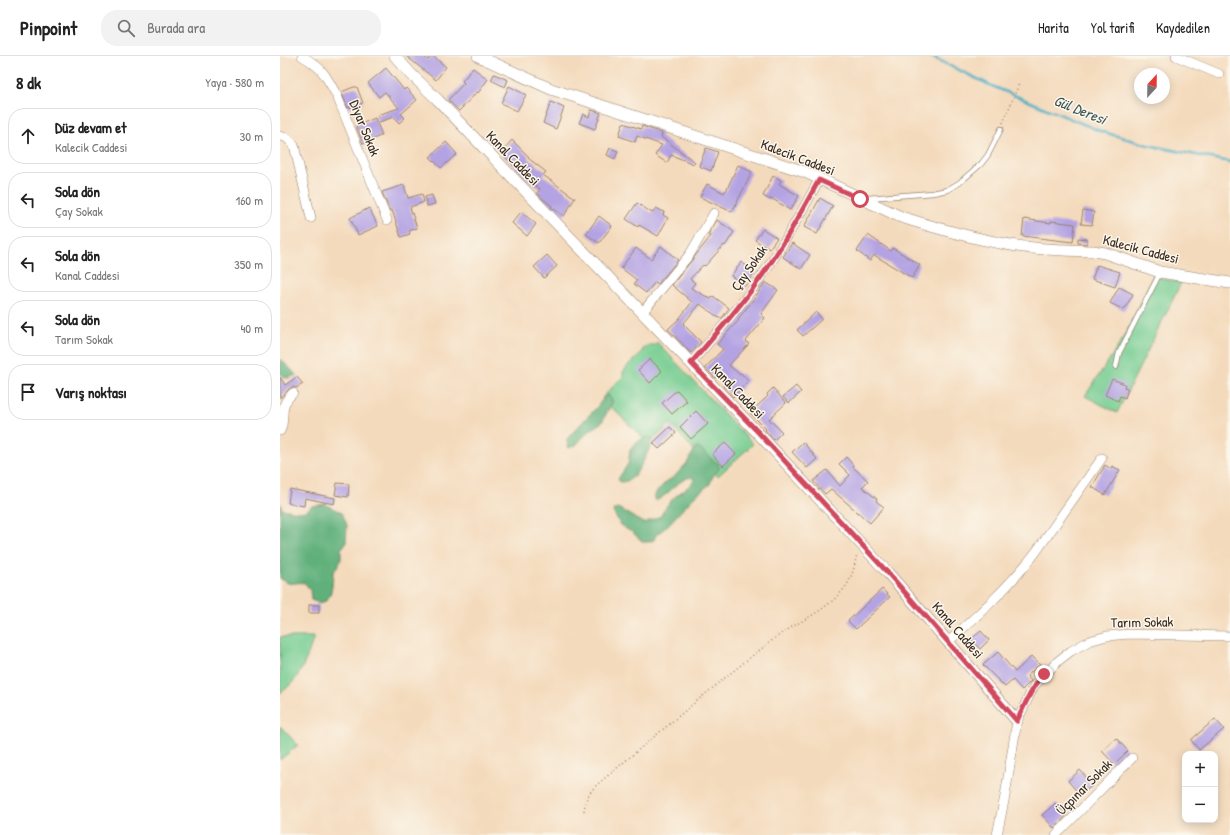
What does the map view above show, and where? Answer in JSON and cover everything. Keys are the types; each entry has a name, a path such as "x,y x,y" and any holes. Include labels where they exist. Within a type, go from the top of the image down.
{"street":[{"name":"Diyar Sokak","path":"302,56 320,68 337,96 387,220"},
{"name":"Kanal Caddesi","path":"395,56 758,432 859,542 1017,721"},
{"name":"Kalecik Caddesi","path":"478,56 551,88 791,167 901,217 945,230 1017,246 1105,254 1160,272 1230,284"},
{"path":"1176,56 1219,74"},
{"path":"280,136 287,138 294,145 311,218"},
{"name":"Çay Sokak","path":"691,363 734,313 767,268 819,180"},
{"path":"642,313 690,254 714,213"},
{"path":"280,431 283,422 284,406 286,401 293,393"},
{"path":"948,642 993,601 1025,567 1102,458"},
{"name":"Tarım Sokak","path":"997,835 1017,721 1034,686 1058,661 1071,651 1089,641 1107,636 1129,634 1230,636"},
{"name":"Üçpınar Sokak","path":"1056,835 1132,758"}],"lane":[{"path":"860,199 934,193 947,190 959,183 981,164 988,155 1001,129"},
{"path":"1116,367 1119,353 1160,272"}],"path":[{"path":"1001,129 1019,84"},
{"path":"584,811 586,798 606,777 731,673 776,638 831,603 850,582 859,542"}],"green space":[{"path":"1153,276 1181,283 1117,413 1085,396 1119,345 1132,322"},
{"path":"657,342 753,444 718,476 670,424 649,444 602,398 623,376 623,372 630,363 638,357 644,348 649,345 654,345"},
{"path":"280,359 296,375 288,378 283,377 280,373"},
{"path":"606,395 608,395 613,401 602,422 589,431 576,445 569,448 567,439 597,407"},
{"path":"650,437 652,439 650,447 638,471 631,479 620,482 618,479 628,464 630,450 636,443"},
{"path":"696,447 718,463 719,469 712,478 710,484 696,495 666,527 656,535 654,540 643,542 621,525 613,512 614,509 618,508 643,523 661,516 670,502 694,480 692,477 683,480 661,498 654,500 656,492 667,481 674,477 687,463"},
{"path":"280,503 282,509 299,512 306,511 312,506 325,504 342,513 347,525 346,543 341,549 341,559 333,573 330,595 326,601 319,603 311,600 310,590 305,583 288,583 280,578"},
{"path":"280,637 314,637 304,664 297,677 280,693"},
{"path":"280,726 298,745 280,760"}],"building":[{"path":"406,56 423,56 428,60 431,56 433,56 446,67 436,80"},
{"path":"386,68 404,90 406,88 417,100 401,114 405,118 399,123 394,117 379,122 377,115 399,108 385,92 379,97 368,83"},
{"path":"473,68 488,79 478,93 477,92 459,111 448,100 464,83 462,81"},
{"path":"494,74 508,80 505,87 491,80"},
{"path":"509,86 526,95 517,111 501,103"},
{"path":"357,87 363,103 348,108 341,92"},
{"path":"551,102 564,108 556,129 543,123"},
{"path":"591,110 601,113 595,129 579,123 583,114 589,117"},
{"path":"375,118 382,135 363,144 356,126"},
{"path":"623,123 641,129 642,126 662,133 661,137 695,162 694,164 671,155 667,163 655,155 662,145 637,136 635,142 619,136"},
{"path":"512,140 529,157 528,158 546,172 543,175 575,198 564,216 551,207 552,206 537,193 540,189 522,175 501,153"},
{"path":"446,142 457,154 441,168 430,157"},
{"path":"610,148 618,151 615,159 607,155"},
{"path":"706,148 718,152 711,171 699,166"},
{"path":"738,165 752,172 732,212 700,197 707,184 724,193"},
{"path":"773,176 781,180 779,184 799,196 790,210 771,198 770,200 763,196"},
{"path":"404,185 408,198 422,194 424,202 410,207 417,228 409,231 410,234 401,237 392,210 390,211 382,192"},
{"path":"432,195 435,204 427,206 425,197"},
{"path":"820,198 833,206 817,234 804,227"},
{"path":"637,203 652,213 656,208 664,212 663,215 668,218 658,236 639,225 638,227 626,219"},
{"path":"369,208 378,226 358,235 350,218"},
{"path":"1083,210 1094,212 1092,225 1081,224"},
{"path":"521,212 536,224 527,236 512,223"},
{"path":"599,216 612,226 599,243 586,234"},
{"path":"1024,219 1051,223 1051,221 1075,224 1073,242 1022,236"},
{"path":"717,220 734,232 725,246 724,245 705,266 703,265 690,279 695,283 691,288 711,299 713,296 729,308 722,318 719,318 700,304 683,324 701,342 691,353 668,329 679,319 692,302 672,285 711,236 708,235"},
{"path":"763,229 777,238 769,249 755,240"},
{"path":"868,235 891,251 893,248 920,265 912,278 874,255 870,261 857,251"},
{"path":"1078,238 1087,239 1087,244 1078,243"},
{"path":"792,243 810,255 801,269 783,257"},
{"path":"661,246 678,260 658,284 655,282 646,293 634,284 637,280 621,268 636,248 651,259"},
{"path":"547,255 557,266 544,278 534,267"},
{"path":"741,262 755,272 745,286 731,276"},
{"path":"1097,265 1120,272 1115,287 1092,279"},
{"path":"765,282 778,290 761,314 765,318 746,341 749,344 729,365 740,375 741,373 748,381 733,397 723,386 727,383 720,375 715,378 705,368 723,349 717,344 739,320 738,319"},
{"path":"1119,287 1133,294 1124,310 1110,303"},
{"path":"816,312 822,319 803,336 797,330"},
{"path":"650,359 662,371 650,383 638,370"},
{"path":"280,377 285,385 297,377 303,384 296,388 292,387 280,398"},
{"path":"1112,379 1125,384 1124,388 1128,389 1125,398 1120,396 1118,401 1105,395"},
{"path":"796,386 801,392 789,403 783,397"},
{"path":"773,388 786,403 769,419 782,432 774,440 765,430 766,429 750,413 768,396 767,394"},
{"path":"677,390 687,401 672,414 662,403"},
{"path":"696,411 708,424 691,439 680,427"},
{"path":"670,427 676,433 659,449 653,443"},
{"path":"803,442 817,459 807,468 792,452"},
{"path":"725,443 736,454 723,466 712,454"},
{"path":"846,457 854,466 853,467 868,481 862,487 877,499 876,501 884,507 870,523 831,489 825,494 813,481 827,470 840,486 850,475 839,464"},
{"path":"1105,465 1111,469 1112,466 1120,470 1105,495 1092,487"},
{"path":"337,483 349,484 348,497 335,495"},
{"path":"290,489 335,498 334,504 305,498 304,506 288,503"},
{"path":"882,589 890,597 856,629 848,621"},
{"path":"309,605 319,605 319,613 309,613"},
{"path":"981,631 989,640 980,649 971,639"},
{"path":"998,652 1015,672 1032,656 1040,664 1027,676 1031,681 1022,690 1013,680 1005,687 983,665"},
{"path":"1215,719 1224,729 1199,750 1191,740"},
{"path":"1116,738 1128,751 1114,764 1102,751"},
{"path":"1080,770 1093,785 1080,795 1068,781"},
{"path":"1056,803 1067,815 1054,828 1042,815"}],"waterway":[{"name":"Gül Deresi","path":"930,56 992,86 1100,131 1148,145 1230,162"}],"route":[{"path":"860,199 819,180 767,268 734,313 691,363 758,432 888,573 1017,721 1034,686 1044,674"}]}
